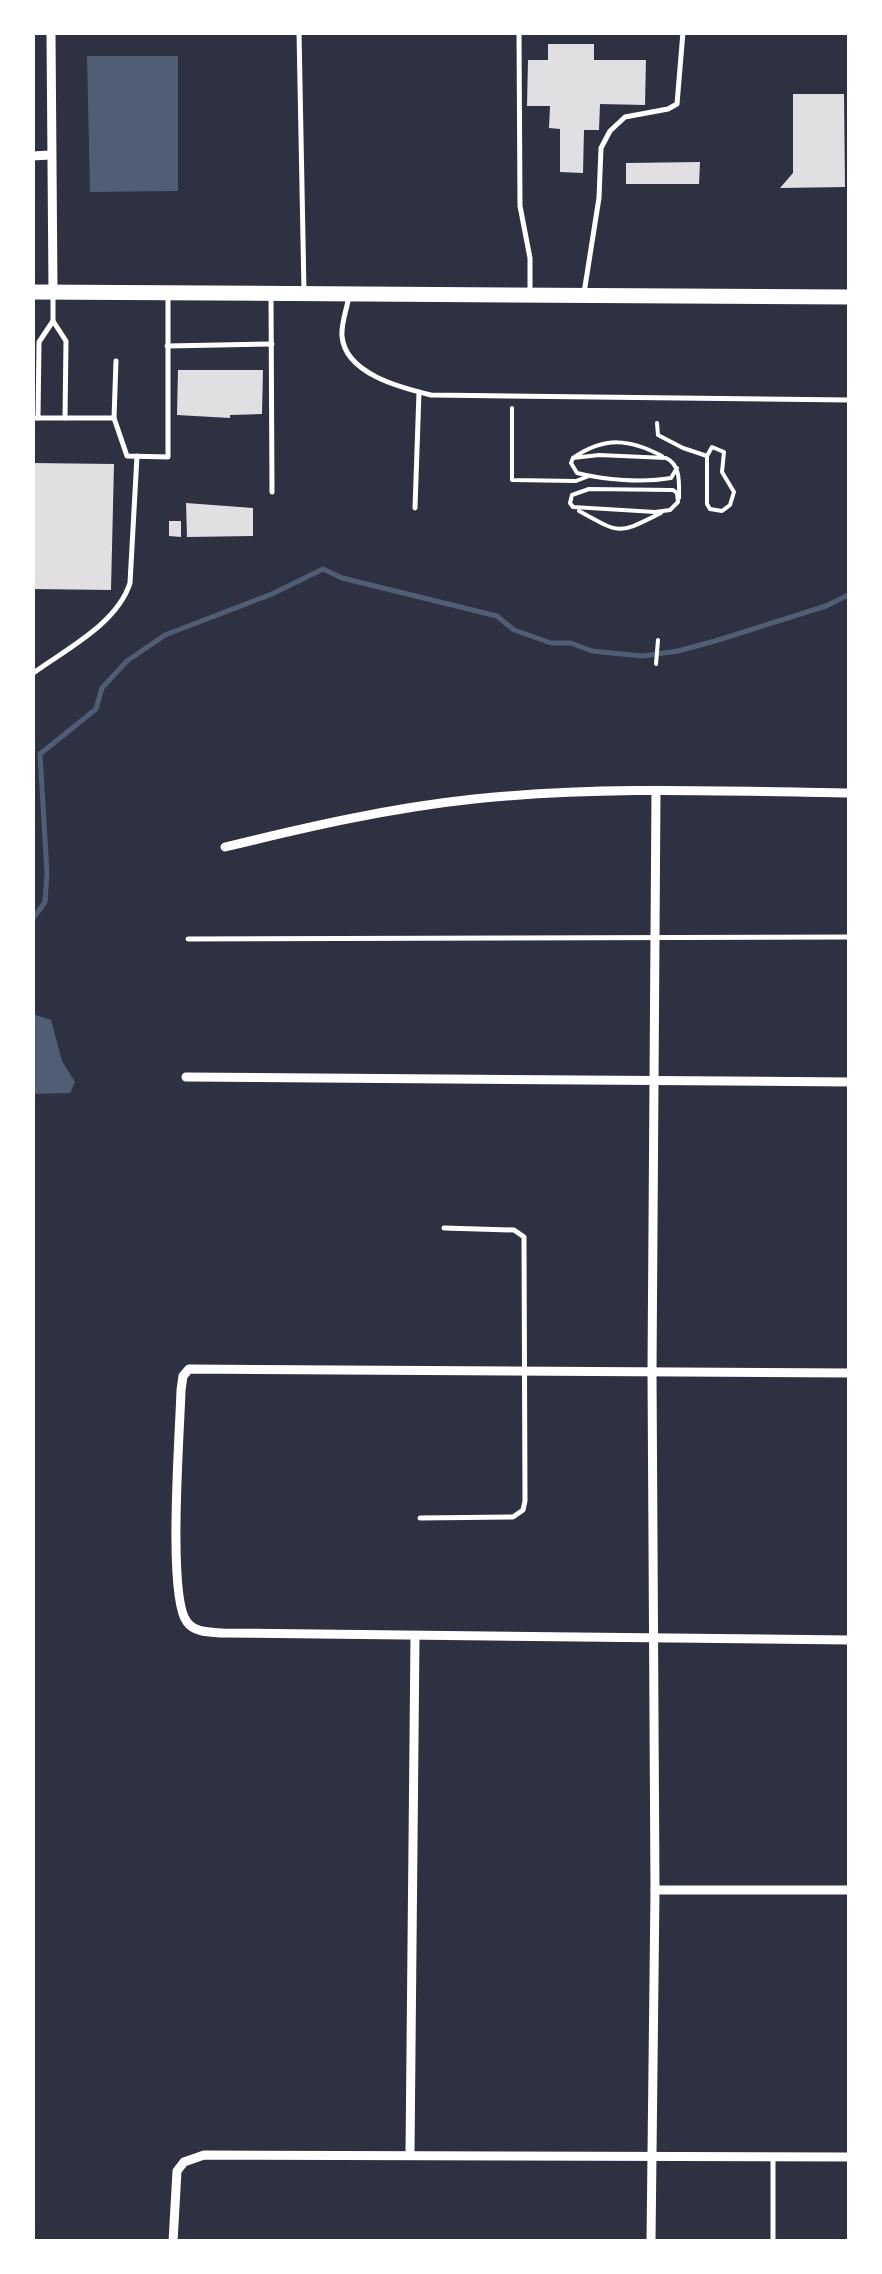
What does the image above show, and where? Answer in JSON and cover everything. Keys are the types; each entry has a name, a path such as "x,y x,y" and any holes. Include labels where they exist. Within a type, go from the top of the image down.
{"highway":[{"path":"32,292 850,297"}],"street":[{"path":"51,32 53,292"},
{"path":"32,156 50,155"},
{"path":"651,2242 656,791"},
{"path":"225,847 323,823 517,795 850,792"},
{"path":"186,1077 850,1082"},
{"path":"850,1374 195,1368 184,1374 177,1572 180,1610 192,1628 223,1633 850,1640"},
{"path":"410,2154 415,1636"},
{"path":"655,1890 850,1890"},
{"path":"173,2242 175,2182 184,2162 204,2155 850,2157"}],"lane":[{"path":"300,32 304,294"},
{"path":"519,32 520,206 530,258 530,295"},
{"path":"584,296 599,198 601,148 610,131 625,117 677,104 683,32"},
{"path":"53,292 53,321 66,341 65,418"},
{"path":"116,362 114,418 127,456 168,457 168,293"},
{"path":"271,294 272,492"},
{"path":"350,294 342,341 350,354 366,371 385,382 419,392 512,398 850,400"},
{"path":"53,321 39,342 35,418 114,418"},
{"path":"168,346 272,344"},
{"path":"414,508 419,392"},
{"path":"32,674 109,617 126,595 130,583 137,456"},
{"path":"188,939 850,937"},
{"path":"420,1518 514,1517 522,1510 524,1237 514,1230 444,1228"},
{"path":"773,2157 773,2242"}],"path":[{"path":"512,398 512,480 576,481 589,476"},
{"path":"657,423 658,435 707,456"},
{"path":"574,458 618,440 640,444 674,462 677,468 679,498 675,506 626,530 607,526 573,507 570,498 588,489 673,490 679,498"},
{"path":"712,447 720,448 724,457 722,472 733,486 733,499 722,512 707,504 707,456 712,447"},
{"path":"574,458 666,458"},
{"path":"574,458 573,470 589,476 661,480 671,478 677,468"},
{"path":"576,481 588,489"},
{"path":"573,507 666,512"},
{"path":"656,664 658,640"}],"water":[{"path":"87,56 178,56 178,191 90,192"},
{"path":"33,1014 51,1020 62,1061 75,1082 70,1093 33,1094"}],"building":[{"path":"548,44 594,44 594,60 646,60 645,105 600,104 599,130 584,130 583,173 560,172 560,129 549,128 550,106 527,106 528,60 548,60"},
{"path":"793,94 844,94 845,187 780,188 793,173"},
{"path":"700,162 699,184 626,184 626,163"},
{"path":"178,370 263,370 262,414 230,418 177,415"},
{"path":"32,463 114,464 111,590 32,589"},
{"path":"186,503 253,508 253,536 187,537"},
{"path":"169,521 181,521 181,537 169,536"}],"waterway":[{"path":"32,920 45,902 47,873 40,754 96,709 102,688 127,661 165,635 272,594 323,569 342,578 497,616 514,630 551,643 642,656 715,641 826,606 850,594"}]}
